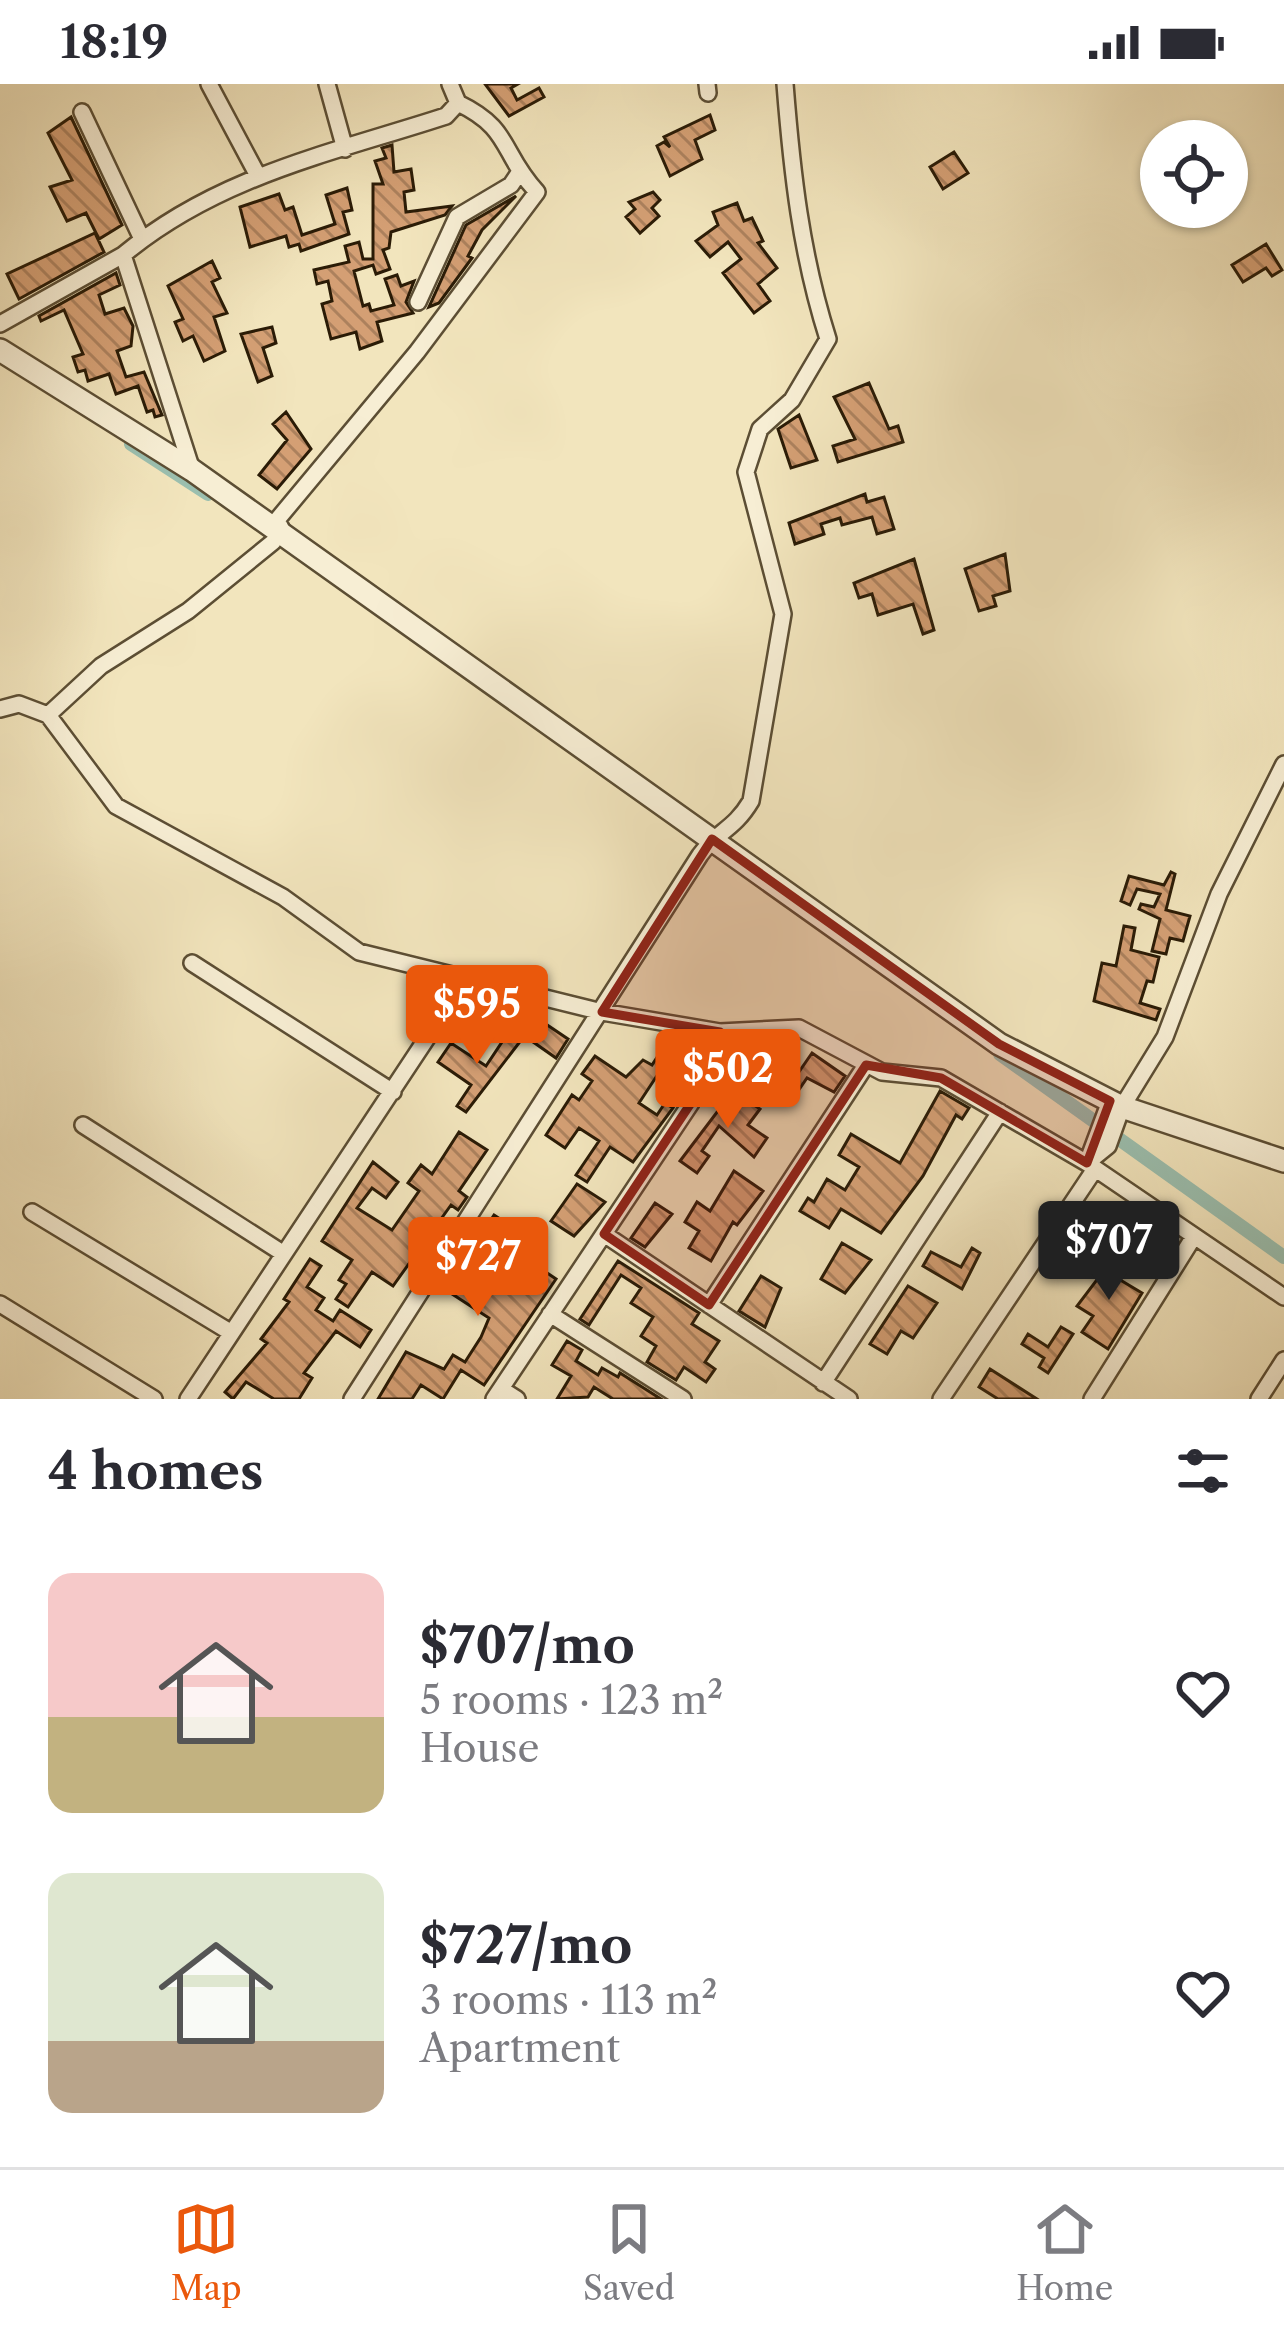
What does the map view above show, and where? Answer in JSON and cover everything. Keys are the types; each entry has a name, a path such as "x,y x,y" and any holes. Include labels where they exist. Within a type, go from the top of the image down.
{"street":[{"path":"209,84 257,175"},
{"path":"327,84 345,149"},
{"path":"280,542 277,520 417,352 537,192 520,173 492,119 458,103 450,84"},
{"path":"352,1399 706,847 735,828 751,802 783,614 761,538 748,461 760,429 793,400 828,339 806,271 791,189 784,84"},
{"path":"0,324 257,175 309,154 345,149 446,116 458,103"},
{"path":"82,112 142,239"},
{"path":"418,302 457,217 511,185 520,173"},
{"path":"123,255 192,470"},
{"path":"0,350 192,470 280,542 706,847 999,1044 1109,1124 1284,1161"},
{"path":"48,716 101,666 188,611 280,542"},
{"path":"0,709 19,704 48,716 116,806 283,897 359,952 602,1012 720,1031 799,1028 866,1065 941,1078 1091,1166 1284,1298"},
{"path":"941,1399 1091,1166 1109,1124 1165,1037 1219,895 1284,764"},
{"path":"191,962 393,1092"},
{"path":"188,1399 469,976"},
{"path":"517,1399 497,1394 691,1102 720,1031"},
{"path":"710,1305 866,1065"},
{"path":"824,1383 1000,1112"},
{"path":"83,1125 284,1254"},
{"path":"32,1212 230,1332"},
{"path":"604,1234 849,1399"},
{"path":"1092,1399 1192,1238"},
{"path":"0,1304 154,1399"},
{"path":"550,1314 682,1399"},
{"path":"1259,1399 1284,1360"}],"highlighted area":[{"path":"712,839 999,1044 1110,1101 1087,1163 941,1078 866,1065 709,1305 604,1234 691,1103 720,1032 602,1012"}],"building":[{"path":"485,84 518,84 511,88 517,100 539,88 544,97 509,116"},
{"path":"710,115 715,130 695,140 702,159 670,176 657,146 664,142 670,147 664,137"},
{"path":"71,117 122,225 99,239 86,213 67,221 50,187 72,180 48,133"},
{"path":"392,145 394,172 411,169 414,190 404,192 406,212 452,206 445,215 391,232 389,248 383,250 390,269 376,274 373,265 354,271 363,306 369,304 371,311 394,305 385,279 397,275 401,286 414,281 406,302 413,313 377,322 382,341 360,349 356,332 331,339 322,304 332,301 328,281 317,284 314,270 349,262 345,246 359,242 363,259 373,259 373,184 383,184 375,161 386,158 382,148"},
{"path":"954,152 968,173 943,189 930,167"},
{"path":"347,188 352,210 343,212 349,234 301,251 299,244 289,247 286,236 250,247 240,207 279,194 285,210 293,207 302,235 335,224 326,195"},
{"path":"653,192 660,200 652,208 659,216 640,233 626,217 635,209 629,202"},
{"path":"516,196 482,230 468,256 472,258 439,303 429,307 466,225"},
{"path":"737,203 744,221 752,218 763,241 758,243 777,268 758,284 770,301 754,313 723,273 741,259 728,242 710,257 696,241 718,225 713,212"},
{"path":"95,233 104,252 19,299 7,274"},
{"path":"1266,244 1282,270 1272,276 1266,268 1243,282 1232,265"},
{"path":"212,261 220,278 212,282 227,313 214,317 225,351 204,361 193,336 183,341 175,322 183,319 168,286"},
{"path":"116,273 120,285 99,295 105,314 124,308 133,326 131,346 117,351 126,377 144,372 162,415 147,412 138,386 116,394 109,374 88,381 85,370 78,372 73,357 83,354 64,310 41,321 39,316"},
{"path":"272,327 276,343 263,348 272,376 258,382 241,334"},
{"path":"869,383 889,429 898,426 903,442 838,462 833,446 855,439 834,397"},
{"path":"286,412 311,449 277,489 259,475 287,440 273,424"},
{"path":"799,415 817,460 791,468 778,429"},
{"path":"865,494 867,502 884,497 894,529 877,534 872,517 842,525 840,518 821,524 824,534 795,544 789,523"},
{"path":"1005,554 1010,591 993,596 996,606 979,611 965,569"},
{"path":"914,559 934,630 923,634 913,604 878,615 872,594 859,598 854,583"},
{"path":"1171,872 1175,874 1166,910 1190,916 1183,941 1170,938 1166,954 1152,951 1160,919 1139,909 1141,904 1154,907 1160,894 1137,889 1130,905 1121,901 1129,876 1164,885"},
{"path":"1124,926 1135,928 1131,950 1159,957 1153,982 1147,981 1140,1003 1160,1009 1156,1020 1094,1001 1102,963 1116,966"},
{"path":"531,1014 568,1039 556,1058 519,1032"},
{"path":"510,1030 522,1039 466,1112 457,1106 471,1085 438,1062 451,1043 486,1066"},
{"path":"665,1045 689,1060 677,1078 662,1068 639,1103 657,1115 665,1103 673,1108 633,1162 610,1147 587,1182 576,1175 599,1141 579,1128 565,1148 546,1135 572,1095 579,1100 592,1081 582,1074 595,1056 626,1077 643,1060 652,1065"},
{"path":"812,1053 845,1076 834,1092 807,1078 789,1104 781,1098"},
{"path":"733,1091 760,1109 748,1125 767,1138 754,1157 719,1126 702,1151 709,1156 697,1173 680,1161"},
{"path":"940,1091 969,1108 962,1119 956,1115 923,1176 881,1233 841,1209 829,1228 800,1211 808,1198 814,1202 827,1179 845,1190 859,1167 839,1155 851,1134 900,1163"},
{"path":"459,1132 487,1150 459,1191 467,1197 458,1210 451,1205 393,1286 372,1272 348,1307 336,1299 346,1284 339,1280 352,1260 322,1241 373,1162 398,1182 386,1198 372,1188 357,1208 392,1230 419,1191 408,1183 421,1165 432,1174"},
{"path":"734,1171 763,1191 737,1225 733,1222 711,1261 689,1248 699,1231 685,1222 697,1202 710,1211"},
{"path":"577,1184 605,1202 574,1236 551,1221"},
{"path":"655,1203 672,1214 645,1247 631,1238"},
{"path":"494,1215 503,1221 492,1238 507,1248 494,1268 514,1281 528,1260 556,1279 484,1385 461,1370 443,1399 421,1385 412,1399 378,1399 406,1352 444,1369 453,1355 465,1362 481,1337 489,1318 446,1290"},
{"path":"842,1243 871,1260 845,1293 821,1279"},
{"path":"972,1248 980,1253 962,1289 923,1266 931,1252 961,1267"},
{"path":"1118,1252 1129,1259 1117,1278 1142,1293 1108,1349 1082,1332 1093,1316 1077,1306"},
{"path":"310,1259 321,1266 307,1287 324,1298 316,1310 333,1321 340,1310 371,1330 360,1347 336,1331 304,1373 312,1378 299,1399 274,1399 246,1382 233,1399 225,1392 267,1343 261,1339 289,1302 284,1299"},
{"path":"618,1261 699,1313 692,1324 719,1341 705,1362 715,1369 706,1382 684,1367 676,1380 647,1362 656,1346 641,1336 653,1317 631,1303 641,1288 621,1275 589,1325 580,1319"},
{"path":"761,1276 781,1288 765,1327 739,1311"},
{"path":"908,1286 937,1303 913,1338 901,1331 887,1354 870,1344"},
{"path":"1061,1327 1073,1334 1048,1373 1039,1367 1044,1358 1022,1344 1028,1334 1048,1347"},
{"path":"567,1341 582,1350 576,1361 598,1375 602,1368 618,1377 620,1373 661,1399 613,1399 594,1387 588,1397 557,1399 571,1376 552,1365"},
{"path":"990,1369 1037,1399 998,1399 979,1387"}],"waterway":[{"path":"131,444 208,494"},
{"path":"1000,1054 1284,1257"}]}
